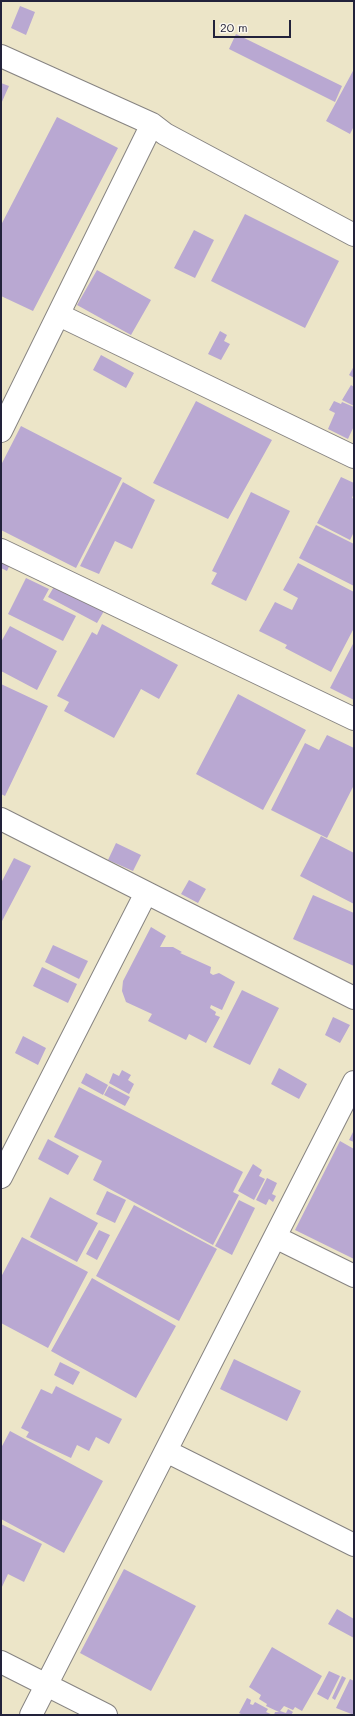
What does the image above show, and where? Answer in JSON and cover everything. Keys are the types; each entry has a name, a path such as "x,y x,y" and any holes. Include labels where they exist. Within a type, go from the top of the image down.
{"street":[{"path":"1,56 152,124 165,134 354,235"},
{"path":"1,431 152,124"},
{"path":"59,315 354,457"},
{"path":"1,550 354,719"},
{"path":"1,819 354,998"},
{"path":"1,1177 146,893"},
{"path":"31,1715 354,1082"},
{"path":"275,1236 354,1276"},
{"path":"166,1451 354,1545"},
{"path":"1,1662 106,1715"}],"building":[{"path":"20,6 35,12 26,35 11,28"},
{"path":"236,34 342,86 335,102 229,49"},
{"path":"354,69 354,126 350,134 326,121"},
{"path":"1,83 9,86 1,104"},
{"path":"57,117 118,148 33,311 1,296 1,225"},
{"path":"245,214 339,261 305,328 211,281"},
{"path":"194,230 214,240 195,278 174,268"},
{"path":"97,270 151,300 131,335 77,305"},
{"path":"220,331 227,335 224,341 230,344 221,360 208,354"},
{"path":"101,355 134,373 126,388 93,370"},
{"path":"354,366 354,378 349,375"},
{"path":"351,385 354,387 354,406 342,400"},
{"path":"196,401 272,440 228,519 153,483"},
{"path":"334,401 341,404 342,402 354,407 354,426 348,439 328,429 335,413 329,410"},
{"path":"21,426 122,478 76,568 1,530 1,465"},
{"path":"341,477 354,483 354,493 352,498 354,499 354,532 350,540 317,523"},
{"path":"123,482 155,500 132,549 115,541 99,574 80,566"},
{"path":"251,492 290,511 246,601 211,584 217,573 212,571"},
{"path":"316,525 354,544 354,586 299,558"},
{"path":"1,554 12,560 7,571 1,568"},
{"path":"298,563 354,592 354,628 331,672 285,648 287,645 259,631 275,602 292,610 298,598 283,590"},
{"path":"26,578 49,589 43,600 76,616 63,641 8,614"},
{"path":"55,585 104,611 97,623 48,597"},
{"path":"102,624 178,665 159,699 141,689 114,738 64,711 69,702 57,696 92,632 97,635"},
{"path":"10,626 57,651 37,690 1,671 1,642"},
{"path":"354,642 354,700 330,688"},
{"path":"1,684 48,706 5,796 1,794"},
{"path":"238,694 306,730 263,810 196,774"},
{"path":"327,735 354,748 354,785 327,838 271,810 305,743 319,750"},
{"path":"321,836 354,853 354,904 300,876"},
{"path":"116,843 141,855 133,871 108,860"},
{"path":"14,858 31,866 1,923 1,883"},
{"path":"189,880 206,889 198,903 181,894"},
{"path":"313,895 354,913 354,966 293,939"},
{"path":"151,927 166,936 160,947 173,947 182,952 180,953 211,967 210,973 213,975 219,973 235,982 222,1010 211,1005 210,1008 216,1012 215,1015 220,1017 206,1043 189,1034 186,1040 148,1021 152,1014 126,1002 122,991 123,981"},
{"path":"53,945 88,961 79,979 45,962"},
{"path":"42,967 77,984 68,1003 33,986"},
{"path":"242,990 279,1008 250,1065 213,1047"},
{"path":"333,1017 350,1025 340,1043 325,1035"},
{"path":"23,1036 46,1048 38,1065 15,1053"},
{"path":"279,1068 307,1084 299,1099 271,1084"},
{"path":"122,1070 131,1075 128,1080 134,1084 129,1094 109,1083 113,1073 119,1076"},
{"path":"86,1073 108,1085 103,1095 81,1083"},
{"path":"109,1086 130,1097 125,1106 104,1095"},
{"path":"79,1087 243,1172 233,1192 239,1195 213,1245 93,1180 102,1161 54,1137"},
{"path":"354,1130 354,1142 349,1140"},
{"path":"48,1139 79,1156 68,1175 38,1159"},
{"path":"340,1141 354,1149 354,1259 295,1230"},
{"path":"253,1164 262,1170 259,1176 265,1179 254,1200 238,1191"},
{"path":"267,1178 277,1183 272,1194 276,1196 273,1202 269,1199 266,1205 256,1200"},
{"path":"107,1191 126,1200 115,1223 96,1214"},
{"path":"50,1197 98,1223 77,1262 30,1237"},
{"path":"239,1200 255,1208 232,1255 215,1246"},
{"path":"134,1205 217,1249 179,1321 96,1276"},
{"path":"99,1230 110,1235 97,1260 86,1254"},
{"path":"22,1237 88,1272 48,1348 1,1323 1,1277"},
{"path":"92,1278 176,1326 136,1398 51,1351"},
{"path":"234,1359 301,1391 287,1421 220,1389"},
{"path":"60,1362 80,1372 73,1385 54,1375"},
{"path":"56,1386 122,1419 109,1444 96,1437 89,1451 77,1445 71,1458 26,1437 29,1432 21,1428 41,1389 52,1394"},
{"path":"10,1431 103,1481 64,1553 1,1519 1,1448"},
{"path":"1,1524 42,1544 24,1582 8,1574 1,1589"},
{"path":"124,1569 196,1606 151,1691 80,1653"},
{"path":"337,1609 354,1619 354,1638 328,1624"},
{"path":"272,1647 322,1676 302,1711 295,1707 293,1710 284,1706 280,1711 286,1713 288,1709 293,1712 291,1715 274,1715 275,1712 279,1712 266,1706 267,1704 259,1699 261,1695 249,1687"},
{"path":"329,1671 340,1676 328,1700 317,1694"},
{"path":"342,1676 346,1678 335,1700 332,1698"},
{"path":"350,1679 354,1681 354,1715 336,1708"},
{"path":"247,1698 251,1700 250,1704 253,1705 255,1702 268,1709 266,1712 273,1715 243,1715 239,1713"}]}
